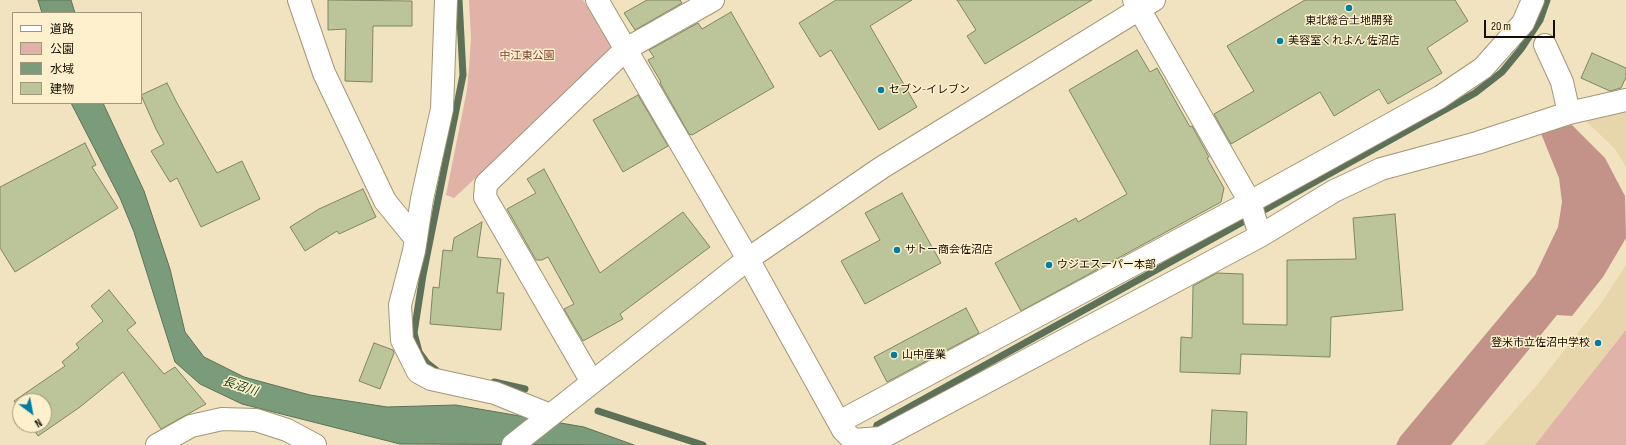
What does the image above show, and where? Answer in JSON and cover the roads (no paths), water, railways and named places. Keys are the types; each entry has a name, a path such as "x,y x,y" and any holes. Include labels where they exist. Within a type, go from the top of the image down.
{"street":[{"path":"298,0 324,73 386,201 416,238"},
{"path":"446,0 442,109 416,238 400,305 402,340 418,372 431,379 495,393 550,415"},
{"path":"597,0 748,259 843,430 853,440 881,438 1260,236 1334,191 1382,169 1477,143 1569,113 1626,100"},
{"path":"592,382 485,197 486,184 626,49 713,0"},
{"path":"839,422 1250,202 1440,97 1483,68 1523,23 1533,0"},
{"path":"513,445 748,259 881,168 1142,3 1250,202 1260,236"},
{"path":"1545,45 1562,82 1569,113"},
{"path":"157,445 191,426 222,419 256,420 287,430 315,445"}],"water":[{"path":"38,0 71,0 75,12 42,12"},
{"name":"長沼川","path":"72,104 103,104 144,191 170,269 185,332 204,357 244,377 310,395 387,407 456,405 584,427 634,445 400,444 242,404 200,384 175,362 134,232 120,198"}],"waterway":[{"path":"436,370 427,363 419,352 414,333 423,275 463,75 459,0"},
{"path":"874,435 877,425 1475,93 1502,72 1521,49 1540,20 1547,0"},
{"path":"494,382 525,389"},
{"path":"598,411 703,445"}],"place":[{"name":"東北総合土地開発","path":"1349,8"},
{"name":"美容室くれよん 佐沼店","path":"1280,41"},
{"name":"セブン-イレブン","path":"881,90"},
{"name":"サトー商会佐沼店","path":"897,250"},
{"name":"ウジエスーパー本部","path":"1049,265"},
{"name":"登米市立佐沼中学校","path":"1598,343"},
{"name":"山中産業","path":"894,355"}],"park label":[{"name":"中江東公園","path":"527,56"}]}
